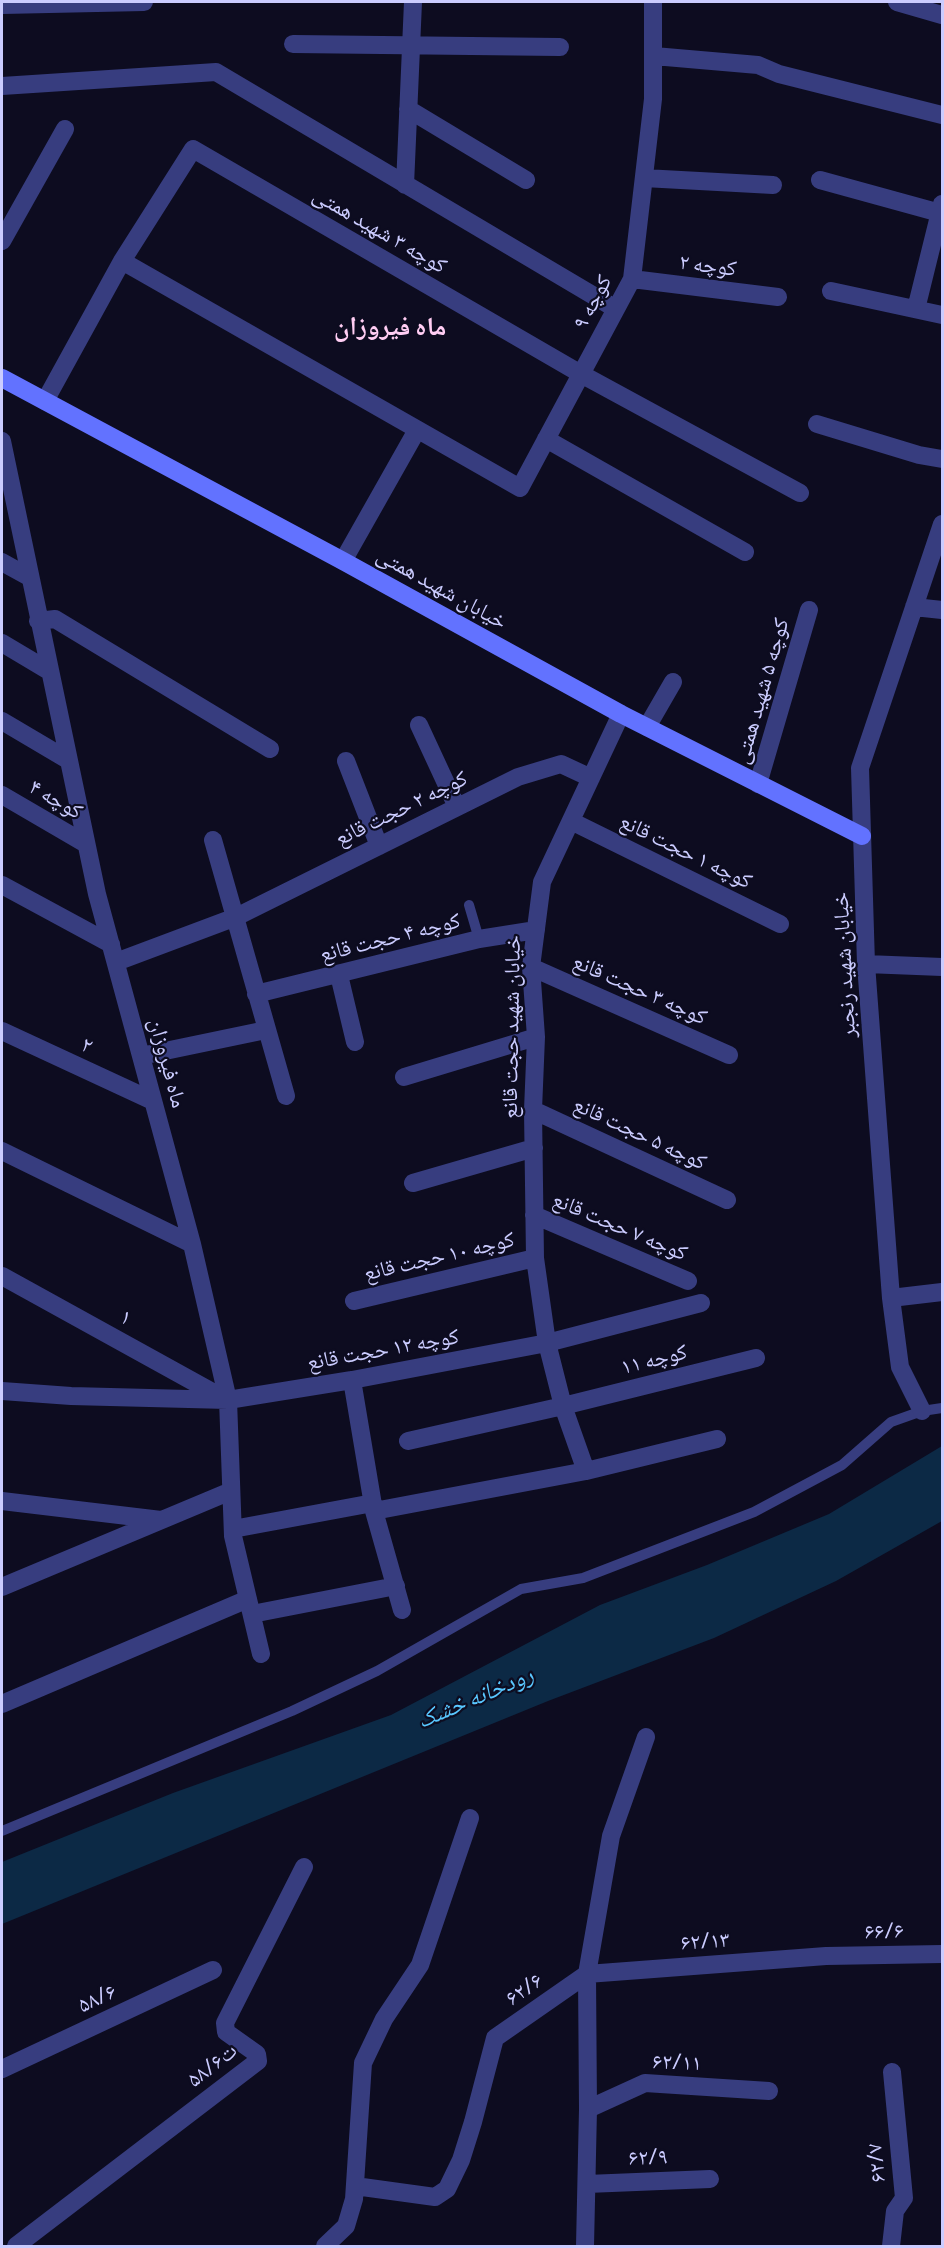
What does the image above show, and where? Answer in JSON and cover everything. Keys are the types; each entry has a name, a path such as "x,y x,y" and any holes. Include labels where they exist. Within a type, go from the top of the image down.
{"street":[{"path":"2,5 144,2"},
{"path":"405,185 413,2"},
{"name":"کوچه ۹","path":"122,261 520,488 632,279 653,99 653,2"},
{"path":"897,2 942,15"},
{"path":"293,44 560,47"},
{"path":"654,56 758,65 779,74 942,114"},
{"path":"2,86 216,72 616,309"},
{"path":"408,109 526,180"},
{"path":"2,241 65,129"},
{"name":"کوچه ۳ شهید همتی","path":"45,401 122,261 193,149 581,374 800,493"},
{"path":"644,178 773,185"},
{"path":"820,180 941,209 916,309"},
{"name":"کوچه ۲","path":"632,279 778,297"},
{"path":"831,291 942,315"},
{"name":"خیابان شهید همتی","path":"2,379 343,561 621,714 862,836"},
{"path":"817,424 919,455 942,459"},
{"path":"343,561 417,430"},
{"path":"546,439 745,552"},
{"name":"ماه فیروزان","path":"2,441 5,474 97,894 192,1244 228,1400 233,1529 261,1654"},
{"name":"خیابان شهید رنجبر","path":"922,1411 900,1367 891,1298 866,964 860,768 942,524"},
{"path":"2,562 29,577"},
{"path":"914,607 942,610"},
{"name":"کوچه ۵ شهید همتی","path":"758,784 810,610"},
{"path":"38,621 54,619 270,748"},
{"path":"2,643 49,670"},
{"path":"647,727 673,682"},
{"name":"خیابان شهید حجت قانع","path":"586,1471 563,1406 547,1343 536,1258 534,1110 536,1037 531,967 542,882 621,714"},
{"path":"2,721 68,760"},
{"path":"420,725 457,807"},
{"path":"346,761 379,846"},
{"name":"کوچه ۲ حجت قانع","path":"116,963 236,917 518,777 561,764 591,778"},
{"name":"کوچه ۴","path":"2,795 86,844"},
{"name":"کوچه ۱ حجت قانع","path":"571,821 780,924"},
{"path":"213,840 286,1096"},
{"path":"2,885 111,944"},
{"name":"کوچه ۴ حجت قانع","path":"256,994 479,939 536,930"},
{"path":"866,964 942,967"},
{"name":"کوچه ۳ حجت قانع","path":"531,967 729,1055"},
{"path":"339,975 355,1042"},
{"path":"141,1056 266,1030"},
{"name":"۲","path":"2,1031 153,1101"},
{"path":"404,1077 536,1037"},
{"name":"کوچه ۵ حجت قانع","path":"534,1110 727,1200"},
{"path":"413,1183 534,1148"},
{"path":"2,1151 192,1244"},
{"name":"کوچه ۷ حجت قانع","path":"534,1215 688,1281"},
{"name":"کوچه ۱۰ حجت قانع","path":"354,1301 536,1258"},
{"name":"۱","path":"2,1276 228,1400"},
{"path":"891,1298 942,1292"},
{"name":"کوچه ۱۲ حجت قانع","path":"2,1391 71,1396 228,1400 352,1380 547,1343 701,1303"},
{"name":"کوچه ۱۱","path":"408,1441 563,1406 756,1358"},
{"path":"352,1380 373,1507 402,1610"},
{"path":"233,1529 586,1471 717,1438"},
{"path":"2,1587 231,1491"},
{"path":"2,1501 161,1520"},
{"path":"2,1704 250,1607 396,1586"},
{"path":"585,2247 588,2109 587,1974 611,1836 646,1737"},
{"path":"326,2247 346,2226 354,2199 363,2063 384,2019 420,1965 470,1818"},
{"name":"۵۸/۶ت","path":"16,2247 258,2061 257,2054 226,2032 225,2024 304,1867"},
{"name":"۶۶/۶","path":"826,1956 942,1954"},
{"name":"۶۲/۱۳","path":"587,1974 826,1956"},
{"name":"۵۸/۶","path":"2,2069 213,1970"},
{"name":"۶۲/۶","path":"355,2186 435,2197 447,2189 461,2160 495,2038 587,1974"},
{"name":"۶۲/۷","path":"891,2247 895,2211 904,2198 892,2072"},
{"name":"۶۲/۱۱","path":"588,2109 645,2083 769,2091"},
{"name":"۶۲/۹","path":"587,2184 710,2179"}],"lane":[{"path":"469,905 479,939"},
{"path":"2,1831 292,1711 377,1671 521,1588 583,1578 754,1512 842,1465 891,1422 922,1411 942,1408"}],"water":[{"name":"رودخانه خشک","path":"942,1446 942,1521 836,1581 714,1638 548,1701 2,1924 2,1862 173,1793 391,1715 600,1605 707,1565 829,1514"}],"district":[{"name":"ماه فیروزان","path":"390,326"}]}
